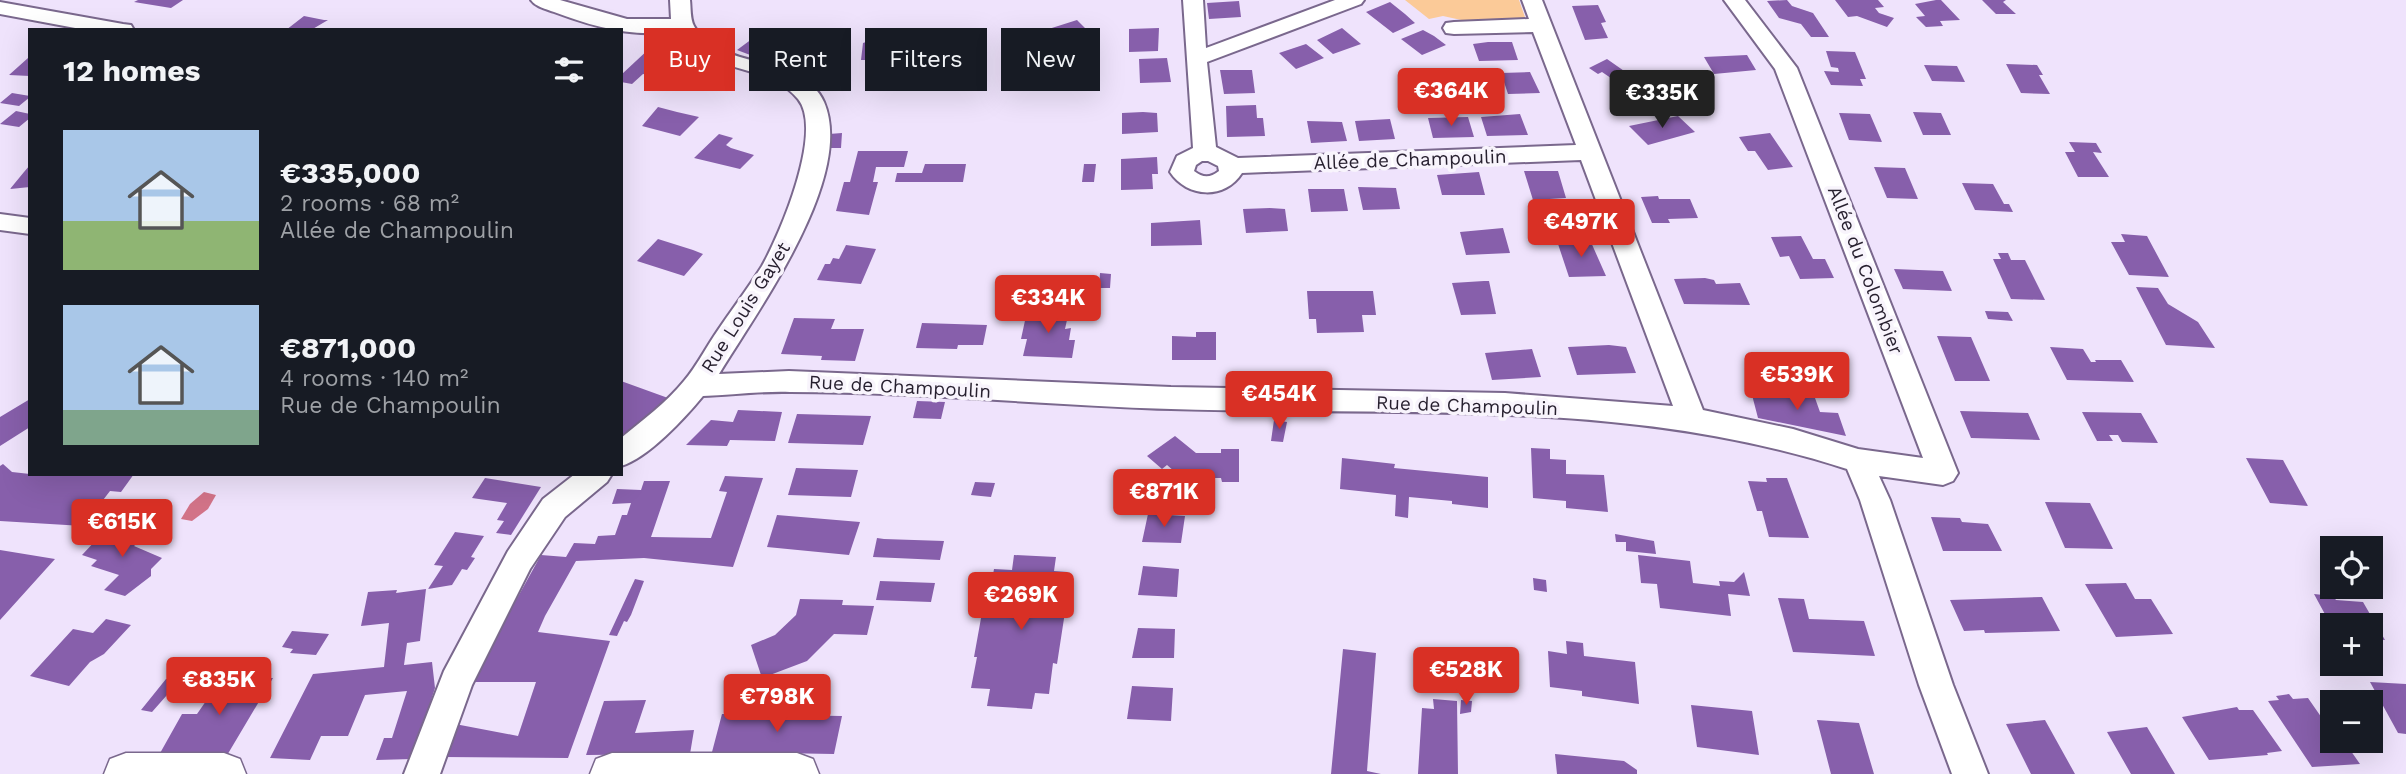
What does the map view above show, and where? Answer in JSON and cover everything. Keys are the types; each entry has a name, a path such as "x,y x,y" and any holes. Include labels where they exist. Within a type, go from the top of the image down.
{"main road":[{"path":"126,774 223,774"},
{"path":"612,774 797,774"}],"street":[{"path":"541,0 632,27 657,29 680,12"},
{"name":"Allée de Champoulin","path":"1193,0 1205,153 1190,157 1182,166 1182,172 1191,181 1215,184 1228,177 1231,166 1590,152"},
{"path":"1196,59 1354,0"},
{"path":"1532,0 1692,419"},
{"name":"Allée du Colombier","path":"1734,0 1786,68 1943,473 1858,461"},
{"path":"0,8 112,28"},
{"name":"Rue Louis Gayet","path":"623,453 673,412 696,386 781,254 802,201 818,126 811,100 803,91 773,73 712,53 689,38 680,12"},
{"path":"1454,28 1541,25"},
{"path":"0,222 28,226"},
{"name":"Rue de Champoulin","path":"696,386 789,380 1171,398 1464,403 1692,419 1793,440 1858,461"},
{"path":"1858,461 1875,500 1936,685 1970,774"},
{"path":"422,774 456,682 519,559 554,508 594,476"}],"shaded area":[{"path":"1405,0 1519,0 1526,20 1475,23 1443,16 1429,19"},
{"path":"204,492 216,495 208,509 192,521 181,519 190,504"}],"building":[{"path":"183,0 171,8 134,2"},
{"path":"1787,0 1792,6 1813,13 1829,37 1811,37 1801,24 1779,18 1767,1"},
{"path":"1835,0 1878,0 1884,7 1875,8 1879,13 1894,18 1887,27 1857,16 1848,17"},
{"path":"1941,0 1960,20 1940,21 1943,26 1926,27 1916,17 1925,16 1915,4"},
{"path":"1982,0 2006,0 2003,2 2016,14 1996,14"},
{"path":"1239,1 1241,17 1209,19 1207,3"},
{"path":"1390,2 1415,23 1393,33 1366,12"},
{"path":"1598,5 1606,22 1601,23 1608,38 1585,40 1572,6"},
{"path":"304,16 328,20 314,28 289,28"},
{"path":"1077,20 1085,28 1052,28"},
{"path":"1159,28 1158,51 1129,52 1129,29"},
{"path":"1342,28 1361,44 1333,54 1317,40"},
{"path":"1423,30 1446,45 1422,55 1401,39"},
{"path":"749,41 749,55 737,50"},
{"path":"865,42 865,60 861,60"},
{"path":"1512,42 1518,60 1479,61 1473,44"},
{"path":"1306,44 1324,58 1296,69 1279,53"},
{"path":"1826,51 1855,52 1866,79 1860,79 1863,86 1831,85 1824,71 1839,72 1838,68 1831,67"},
{"path":"644,54 644,74 632,84 623,82 623,73"},
{"path":"1747,55 1756,70 1714,74 1704,57"},
{"path":"28,58 28,76 9,75"},
{"path":"1167,58 1171,82 1140,83 1139,59"},
{"path":"1607,59 1627,73 1634,70 1640,74 1648,70 1658,76 1630,91 1602,72 1598,74 1589,68"},
{"path":"2006,64 2037,65 2043,75 2039,75 2050,94 2021,93"},
{"path":"1924,65 1957,66 1965,82 1932,81"},
{"path":"1220,70 1252,70 1255,93 1224,94"},
{"path":"1530,72 1540,93 1508,94 1501,73"},
{"path":"12,93 28,96 19,106 0,103"},
{"path":"1256,105 1257,118 1263,118 1265,136 1227,137 1226,106"},
{"path":"658,107 699,117 680,136 642,126"},
{"path":"16,111 28,114 28,120 19,127 0,124"},
{"path":"1913,112 1941,113 1951,135 1923,135"},
{"path":"1122,113 1157,113 1158,132 1122,134"},
{"path":"1839,113 1870,114 1882,142 1849,140"},
{"path":"1520,114 1528,135 1487,136 1481,117"},
{"path":"1678,116 1695,132 1648,145 1629,126"},
{"path":"1468,117 1474,137 1433,138 1428,118"},
{"path":"1390,119 1395,139 1359,141 1355,121"},
{"path":"1307,121 1342,122 1347,141 1311,143"},
{"path":"842,133 841,148 827,148 829,134"},
{"path":"1770,133 1793,167 1768,170 1755,151 1748,151 1739,137"},
{"path":"719,134 733,138 726,145 731,148 754,155 740,169 694,158"},
{"path":"2069,142 2096,143 2102,153 2093,152 2109,177 2078,177 2065,152 2075,152"},
{"path":"858,151 908,151 904,167 876,167 873,182 878,182 869,215 836,211 844,182 850,182"},
{"path":"1157,157 1158,174 1152,174 1153,189 1121,190 1121,159"},
{"path":"925,164 966,164 963,182 895,182 897,173 922,173"},
{"path":"1084,164 1096,164 1094,182 1082,182"},
{"path":"28,167 28,187 10,189"},
{"path":"1874,167 1905,168 1918,199 1887,198"},
{"path":"1524,171 1558,171 1566,198 1533,200"},
{"path":"1479,172 1485,195 1442,195 1437,175"},
{"path":"1962,183 1993,184 2004,204 2009,204 2013,212 1975,210"},
{"path":"1358,187 1396,188 1400,209 1363,210"},
{"path":"1308,189 1344,189 1348,211 1311,212"},
{"path":"1658,196 1659,199 1690,199 1698,218 1668,219 1670,223 1652,223 1641,197"},
{"path":"1243,209 1285,209 1288,231 1246,233"},
{"path":"1200,220 1202,245 1151,246 1151,223"},
{"path":"1503,228 1510,253 1466,255 1460,232"},
{"path":"2121,234 2147,236 2169,277 2129,275 2111,242 2125,242"},
{"path":"1801,236 1813,259 1825,259 1834,278 1800,279 1789,256 1780,257 1771,237"},
{"path":"658,239 703,254 684,276 637,261"},
{"path":"1590,240 1606,276 1569,277 1557,241"},
{"path":"846,245 876,249 861,284 817,280 825,264 830,264 833,258 839,259"},
{"path":"1998,253 2008,253 2011,260 2025,260 2045,300 2011,299 1993,259 2001,259"},
{"path":"1894,269 1943,271 1952,291 1903,289"},
{"path":"1100,273 1111,274 1110,288 1099,288"},
{"path":"1674,279 1714,280 1716,284 1740,283 1750,305 1684,304"},
{"path":"1489,281 1496,314 1461,315 1452,283"},
{"path":"2136,287 2158,288 2168,304 2198,322 2215,348 2166,345"},
{"path":"1307,291 1373,291 1376,315 1362,315 1364,332 1317,333 1316,319 1309,319"},
{"path":"1035,309 1069,311 1065,329 1071,328 1069,340 1075,340 1072,358 1023,356 1027,339 1021,339 1026,316 1033,317"},
{"path":"1985,311 2008,312 2013,321 1988,319"},
{"path":"794,318 835,319 831,329 864,329 855,361 821,360 822,356 781,354"},
{"path":"922,323 987,325 983,345 958,345 957,349 916,348"},
{"path":"1196,332 1216,332 1216,360 1172,360 1172,336 1196,337"},
{"path":"1937,336 1971,337 1990,381 1955,381"},
{"path":"1568,347 1626,347 1636,373 1577,375"},
{"path":"2050,347 2083,349 2091,362 2121,360 2134,382 2067,380"},
{"path":"1532,349 1541,377 1492,380 1485,353"},
{"path":"623,382 668,398 623,438"},
{"path":"1769,390 1797,391 1800,398 1815,398 1820,412 1838,413 1846,436 1758,418 1752,395 1771,396"},
{"path":"28,400 28,428 0,446 0,417"},
{"path":"917,401 945,402 941,419 913,418"},
{"path":"738,410 782,412 775,441 730,440 727,446 686,445 711,420 733,422"},
{"path":"1960,411 2028,413 2040,440 1971,438"},
{"path":"2082,412 2141,413 2158,443 2122,442 2118,435 2109,435 2113,441 2097,441"},
{"path":"797,414 871,416 863,445 788,443"},
{"path":"1274,420 1287,422 1283,442 1271,441"},
{"path":"1175,436 1196,453 1221,453 1221,449 1239,449 1239,482 1222,482 1221,478 1182,478 1167,465 1162,469 1147,456"},
{"path":"1531,448 1550,449 1550,459 1566,460 1566,474 1604,475 1608,512 1566,508 1566,501 1533,498"},
{"path":"1342,458 1395,464 1394,468 1488,477 1488,508 1409,497 1408,518 1395,516 1396,495 1340,489"},
{"path":"2246,458 2283,460 2308,506 2270,503"},
{"path":"3,464 12,472 28,474 28,476 133,476 121,492 110,491 83,526 0,521 0,466"},
{"path":"796,468 858,470 851,497 788,495"},
{"path":"725,476 763,478 733,567 644,558 576,561 545,616 538,632 610,641 568,758 444,757 455,724 518,736 536,682 471,682 541,555 566,557 574,543 595,544 598,536 615,535 622,515 627,515 631,503 612,504 617,489 641,490 644,481 670,481 651,537 711,538 727,492 719,491"},
{"path":"485,478 541,487 511,535 496,533 504,521 497,520 507,503 472,498"},
{"path":"1766,478 1787,478 1809,538 1769,537 1762,511 1757,511 1748,481 1767,482"},
{"path":"975,482 995,483 991,497 971,495"},
{"path":"2045,502 2090,503 2113,549 2065,548"},
{"path":"1148,514 1185,516 1181,543 1142,542"},
{"path":"777,515 860,522 849,555 767,547"},
{"path":"1931,517 1960,518 1962,522 1988,524 2002,551 1943,551"},
{"path":"114,521 132,528 124,536 139,541 134,546 162,558 151,569 151,576 125,596 104,590 119,575 91,566 97,560 82,555"},
{"path":"455,532 484,536 471,557 475,558 467,570 462,569 452,585 428,589 443,566 434,565"},
{"path":"1615,534 1654,541 1656,554 1626,551 1626,542 1616,542"},
{"path":"877,538 944,541 940,560 873,557"},
{"path":"0,550 55,559 0,620"},
{"path":"1014,555 1056,557 1054,571 1067,572 1063,599 1067,599 1057,664 1053,663 1049,694 1035,693 1032,709 987,706 990,689 971,688 985,596 989,597 994,569 1012,570"},
{"path":"1638,555 1690,561 1693,583 1720,586 1719,581 1734,582 1744,572 1750,596 1728,594 1731,616 1660,608 1657,584 1641,583"},
{"path":"1143,566 1179,569 1177,597 1138,595"},
{"path":"1533,578 1546,580 1547,592 1534,590"},
{"path":"635,579 644,581 631,615 627,622 624,621 617,636 609,635"},
{"path":"880,581 935,583 931,602 876,600"},
{"path":"2126,583 2135,599 2151,599 2173,634 2116,637 2085,584"},
{"path":"426,589 420,641 407,643 404,665 432,662 435,688 412,759 376,760 384,738 392,738 407,691 365,695 348,736 321,736 310,760 270,758 313,674 384,667 389,623 361,626 368,592 397,590 396,593"},
{"path":"2314,594 2320,595 2320,599 2363,602 2369,613 2324,613"},
{"path":"2042,597 2060,631 1964,631 1950,600"},
{"path":"1778,598 1804,599 1809,619 1864,621 1875,656 1793,652"},
{"path":"800,599 843,600 842,605 874,606 867,635 834,634 807,661 762,678 751,645 775,635 796,615"},
{"path":"106,619 131,625 104,654 90,662 69,686 30,676 73,629 93,633"},
{"path":"1138,628 1175,629 1174,658 1132,658"},
{"path":"292,631 329,634 316,655 290,653 293,649 282,647"},
{"path":"1566,641 1583,643 1584,656 1635,662 1639,704 1582,696 1582,691 1550,687 1548,651 1567,654"},
{"path":"1343,649 1376,653 1367,771 1381,774 1331,774"},
{"path":"229,668 255,669 256,673 268,673 265,678 273,678 226,757 159,755 182,714 197,714"},
{"path":"166,679 186,679 171,697 167,695 152,712 141,710"},
{"path":"2370,682 2406,684 2406,734 2398,733 2383,706 2383,690 2374,690"},
{"path":"1132,686 1173,688 1171,721 1127,719"},
{"path":"2289,694 2293,699 2308,698 2320,715 2320,753 2352,753 2360,764 2312,767 2268,701 2279,700 2276,696"},
{"path":"1433,699 1457,701 1458,774 1418,774 1422,708 1434,709"},
{"path":"646,700 635,733 694,730 690,754 586,755 604,701"},
{"path":"1461,700 1472,701 1471,712 1460,714"},
{"path":"1691,705 1752,711 1759,755 1697,747"},
{"path":"2237,707 2239,710 2253,710 2282,751 2267,753 2268,755 2209,760 2182,717"},
{"path":"722,714 842,716 834,754 712,752"},
{"path":"1817,720 1859,723 1874,774 1831,774"},
{"path":"2045,720 2075,774 2031,774 2006,724"},
{"path":"2147,727 2175,774 2131,774 2107,732"},
{"path":"1555,754 1624,761 1637,770 1637,774 1557,774"}]}
